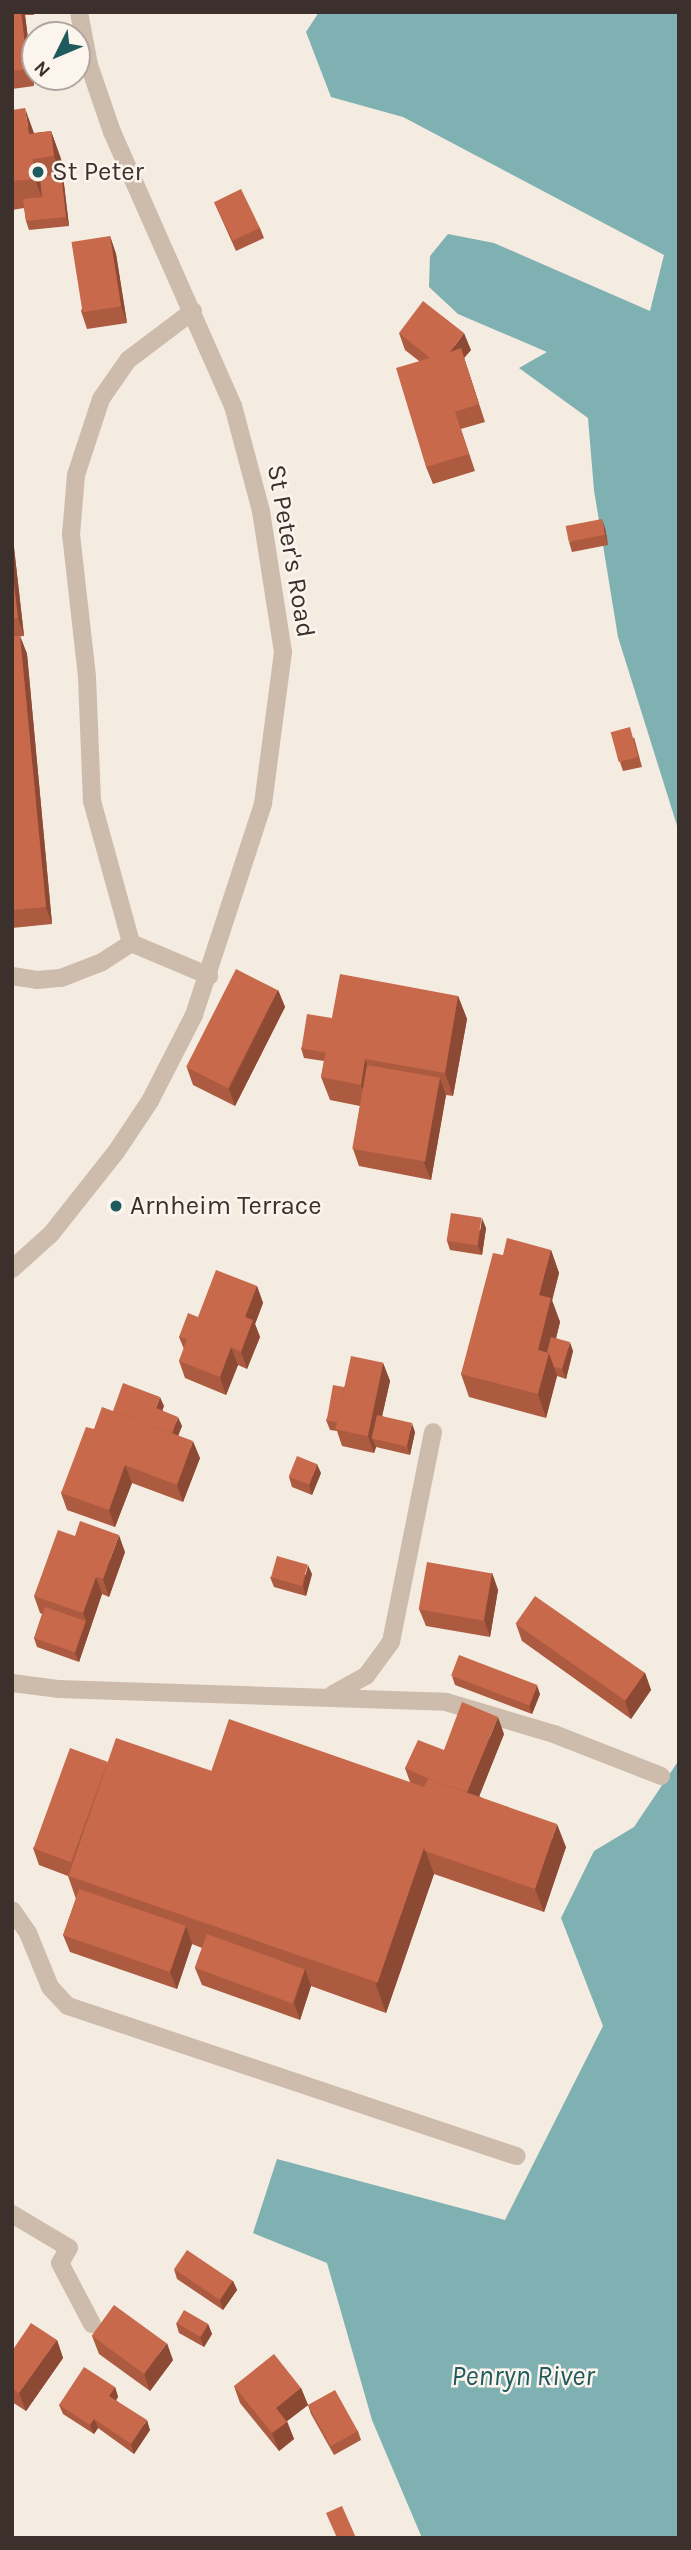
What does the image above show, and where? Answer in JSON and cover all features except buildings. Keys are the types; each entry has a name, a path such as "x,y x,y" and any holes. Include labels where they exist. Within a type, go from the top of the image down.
{"street":[{"name":"St Peter's Road","path":"12,1269 51,1234 116,1152 156,1089 209,976 263,804 283,652 251,472 233,406 107,120 89,65 79,12"},
{"path":"131,943 92,801 87,677 71,502 101,399 114,376 128,359 193,311"},
{"path":"12,976 37,980 61,978 102,962 131,943"},
{"path":"131,943 209,976"},
{"path":"329,1696 366,1676 391,1642 433,1432"},
{"path":"12,1683 243,1697 329,1696 474,1707 661,1776"},
{"path":"12,1910 27,1933 50,1987 68,2006 517,2156"},
{"path":"12,2214 69,2248 60,2263 92,2324"}],"water":[{"path":"319,12 679,12 679,832 618,637 594,490 588,418 519,368 547,352 458,314 429,287 430,256 448,234 494,243 650,311 664,255 403,117 331,97 306,32"},
{"name":"Penryn River","path":"679,1760 679,2538 422,2538 372,2420 327,2263 253,2233 277,2159 505,2220 603,2026 561,1918 594,1851 634,1827"}],"place":[{"name":"St Peter","path":"38,172"},
{"name":"Arnheim Terrace","path":"116,1206"}]}
